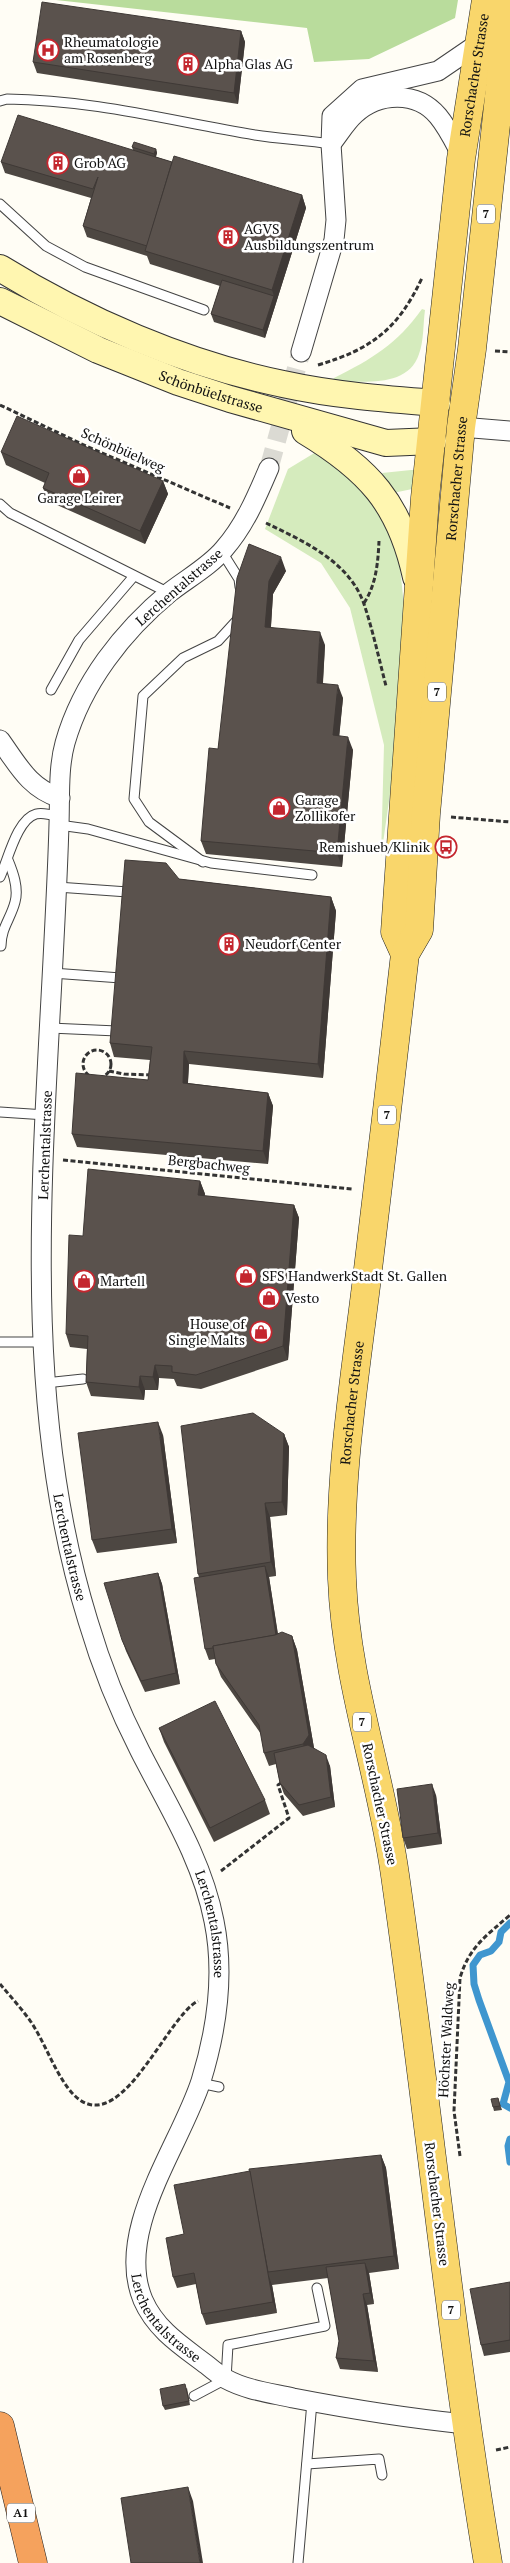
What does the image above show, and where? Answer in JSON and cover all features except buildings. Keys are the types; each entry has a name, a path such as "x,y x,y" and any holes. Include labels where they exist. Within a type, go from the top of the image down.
{"highway":[{"name":"A1","path":"0,2426 33,2563"}],"main road":[{"name":"Rorschacher Strasse","path":"405,954 395,932 417,582 437,403 441,340 462,156 486,0"},
{"name":"Rorschacher Strasse","path":"488,2563 465,2424 410,1979 391,1846 356,1695 346,1631 342,1577 343,1507 349,1432 405,954 419,930 426,814 461,427 472,349 503,59 503,0"},
{"name":"Schönbüelstrasse","path":"0,268 76,310 134,337 244,374 282,384 348,395 437,403"},
{"name":"Schönbüelstrasse","path":"0,301 98,350 178,382 276,414 386,443 432,441"},
{"path":"432,441 461,427 437,403"},
{"path":"276,414 335,449 366,474 388,503 409,545 417,582"}],"street":[{"path":"305,360 334,240 336,220 331,144 332,116 362,89 438,71 478,43"},
{"path":"331,144 355,114 369,103 390,97 406,98 424,103 438,116 462,156"},
{"path":"461,427 510,431"},
{"name":"Lerchentalstrasse","path":"269,468 248,515 222,552 169,593 126,634 106,659 89,686 63,746 46,1115 41,1292 43,1342 54,1473 77,1584 89,1626 138,1748 190,1845 223,1952 220,1993 213,2034 200,2083 138,2228 135,2262 142,2297 158,2326 226,2379 258,2390 312,2402 384,2414 465,2424"},
{"path":"0,740 30,780 43,793 60,798"}],"lane":[{"path":"0,102 51,100 128,110 256,135 331,144"},
{"path":"0,204 4,210 46,246 85,268 204,310"},
{"path":"0,504 10,513 169,593"},
{"path":"203,862 149,822 134,799 143,696 182,658 218,641 243,614 239,579 222,552"},
{"path":"51,690 79,640 134,576"},
{"path":"0,876 18,831 25,820 35,814 203,862 312,875"},
{"path":"1,946 1,932 16,900 15,878 8,860"},
{"path":"56,887 128,892"},
{"path":"52,973 121,978"},
{"path":"50,1028 117,1032"},
{"path":"0,1112 46,1115"},
{"path":"0,1342 43,1342"},
{"path":"46,1383 83,1379"},
{"path":"200,2083 219,2087"},
{"path":"194,2396 226,2379 228,2345 325,2326 318,2288"},
{"path":"298,2563 312,2402"},
{"path":"307,2464 379,2459 382,2475"}],"path":[{"path":"305,360 350,356 383,334 411,301 425,272"},
{"path":"494,351 510,352"},
{"name":"Schönbüelweg","path":"0,405 86,446 234,510"},
{"path":"262,521 304,541 333,562 350,580 364,602 386,687"},
{"path":"364,602 371,592 378,562 379,536"},
{"path":"426,814 510,822"},
{"path":"109,1071 110,1058 104,1051 90,1051 84,1058 83,1068 92,1078 101,1077 109,1071 124,1074 155,1075"},
{"name":"Bergbachweg","path":"58,1159 358,1190"},
{"path":"220,1872 289,1818 278,1785 281,1783"},
{"name":"Höchster Waldweg","path":"460,2156 454,2111 460,1978 465,1960 477,1944 510,1915"},
{"path":"0,1984 30,2021 68,2088 78,2098 88,2103 103,2104 125,2091 194,2003 220,1993"}],"green space":[{"path":"56,0 458,0 455,18 369,59 314,62 307,28"},
{"path":"422,309 425,310 421,349 413,365 405,373 382,381 332,381 334,378 372,357 393,341"},
{"path":"316,452 373,495 398,548 404,606 402,710 381,857 384,745 350,608 321,563 265,529 288,469"},
{"path":"415,470 417,488 393,493 382,473"}],"waterway":[{"path":"510,1923 501,1932 499,1942 491,1951 480,1955 473,1965 474,1984 509,2082 503,2104 510,2108"},
{"path":"510,2139 508,2146 510,2162"}],"tunnel":[{"path":"269,468 301,352"}],"place":[{"name":"Rheumatologie am Rosenberg","path":"48,50"},
{"name":"Alpha Glas AG","path":"188,64"},
{"name":"Grob AG","path":"58,163"},
{"name":"AGVS Ausbildungszentrum","path":"228,237"},
{"name":"Garage Leirer","path":"79,476"},
{"name":"Garage Zollikofer","path":"279,808"},
{"name":"Remishueb/Klinik","path":"446,847"},
{"name":"Neudorf Center","path":"229,944"},
{"name":"SFS HandwerkStadt St. Gallen","path":"246,1276"},
{"name":"Martell","path":"84,1281"},
{"name":"Vesto","path":"269,1298"},
{"name":"House of Single Malts","path":"261,1332"}]}
